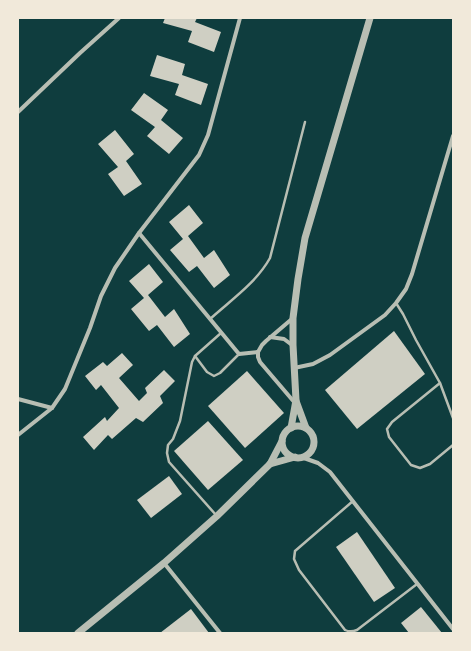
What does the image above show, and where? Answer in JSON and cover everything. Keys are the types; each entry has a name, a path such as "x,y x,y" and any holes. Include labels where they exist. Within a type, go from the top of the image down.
{"street":[{"path":"18,112 119,18"},
{"path":"18,435 52,408 65,389 90,328 101,296 114,268 139,233 199,156 208,135 240,18"},
{"path":"291,428 296,402 293,318 305,238 370,18"},
{"path":"294,368 313,364 330,355 385,315 406,289 412,274 453,136"},
{"path":"139,233 239,354 258,352"},
{"path":"270,464 306,455 310,452 313,444 312,435 306,428 296,402 260,362 258,357 258,352 262,345 293,318"},
{"path":"270,337 284,339 293,345"},
{"path":"18,399 52,408"},
{"path":"78,633 164,563 217,516 270,464 285,432 297,426 306,428"},
{"path":"282,441 288,454 318,464 330,472 453,629"},
{"path":"164,563 220,633"}],"lane":[{"path":"210,319 257,277 270,258 305,122"},
{"path":"396,303 404,314 416,340 440,383 453,418"},
{"path":"217,516 169,462 167,453 168,445 173,438 180,421 192,362 196,356 222,333"},
{"path":"196,356 207,372 214,376 220,373 239,354"},
{"path":"440,383 392,422 387,429 389,437 411,465 420,468 430,464 453,445"},
{"path":"354,501 295,551 294,559 299,570 345,630 351,632 357,630 417,584"}],"building":[{"path":"165,18 197,18 195,22 221,32 214,52 188,42 192,31 163,23"},
{"path":"157,55 185,64 182,75 208,84 201,105 175,95 179,84 150,76"},
{"path":"144,93 168,110 161,120 183,138 169,154 147,136 155,127 131,110"},
{"path":"115,130 134,154 126,161 142,184 124,196 108,174 118,167 98,144"},
{"path":"189,205 203,223 188,236 204,258 214,250 230,275 214,288 197,266 189,272 170,250 183,239 169,222"},
{"path":"149,264 163,282 148,295 165,317 174,309 190,334 174,347 157,325 149,331 131,309 144,298 129,281"},
{"path":"394,331 425,374 357,429 325,390"},
{"path":"122,353 133,365 119,378 139,401 147,393 145,388 164,370 175,381 160,396 163,403 143,422 136,418 112,439 108,435 94,450 83,437 105,417 107,421 119,408 101,385 96,390 85,376 103,362 107,366"},
{"path":"247,371 284,413 245,448 208,406"},
{"path":"208,421 243,460 208,490 174,451"},
{"path":"169,476 182,494 151,518 137,500"},
{"path":"357,532 395,588 374,602 336,547"},
{"path":"421,607 442,633 409,633 401,623"},
{"path":"191,609 209,633 160,633"}]}
